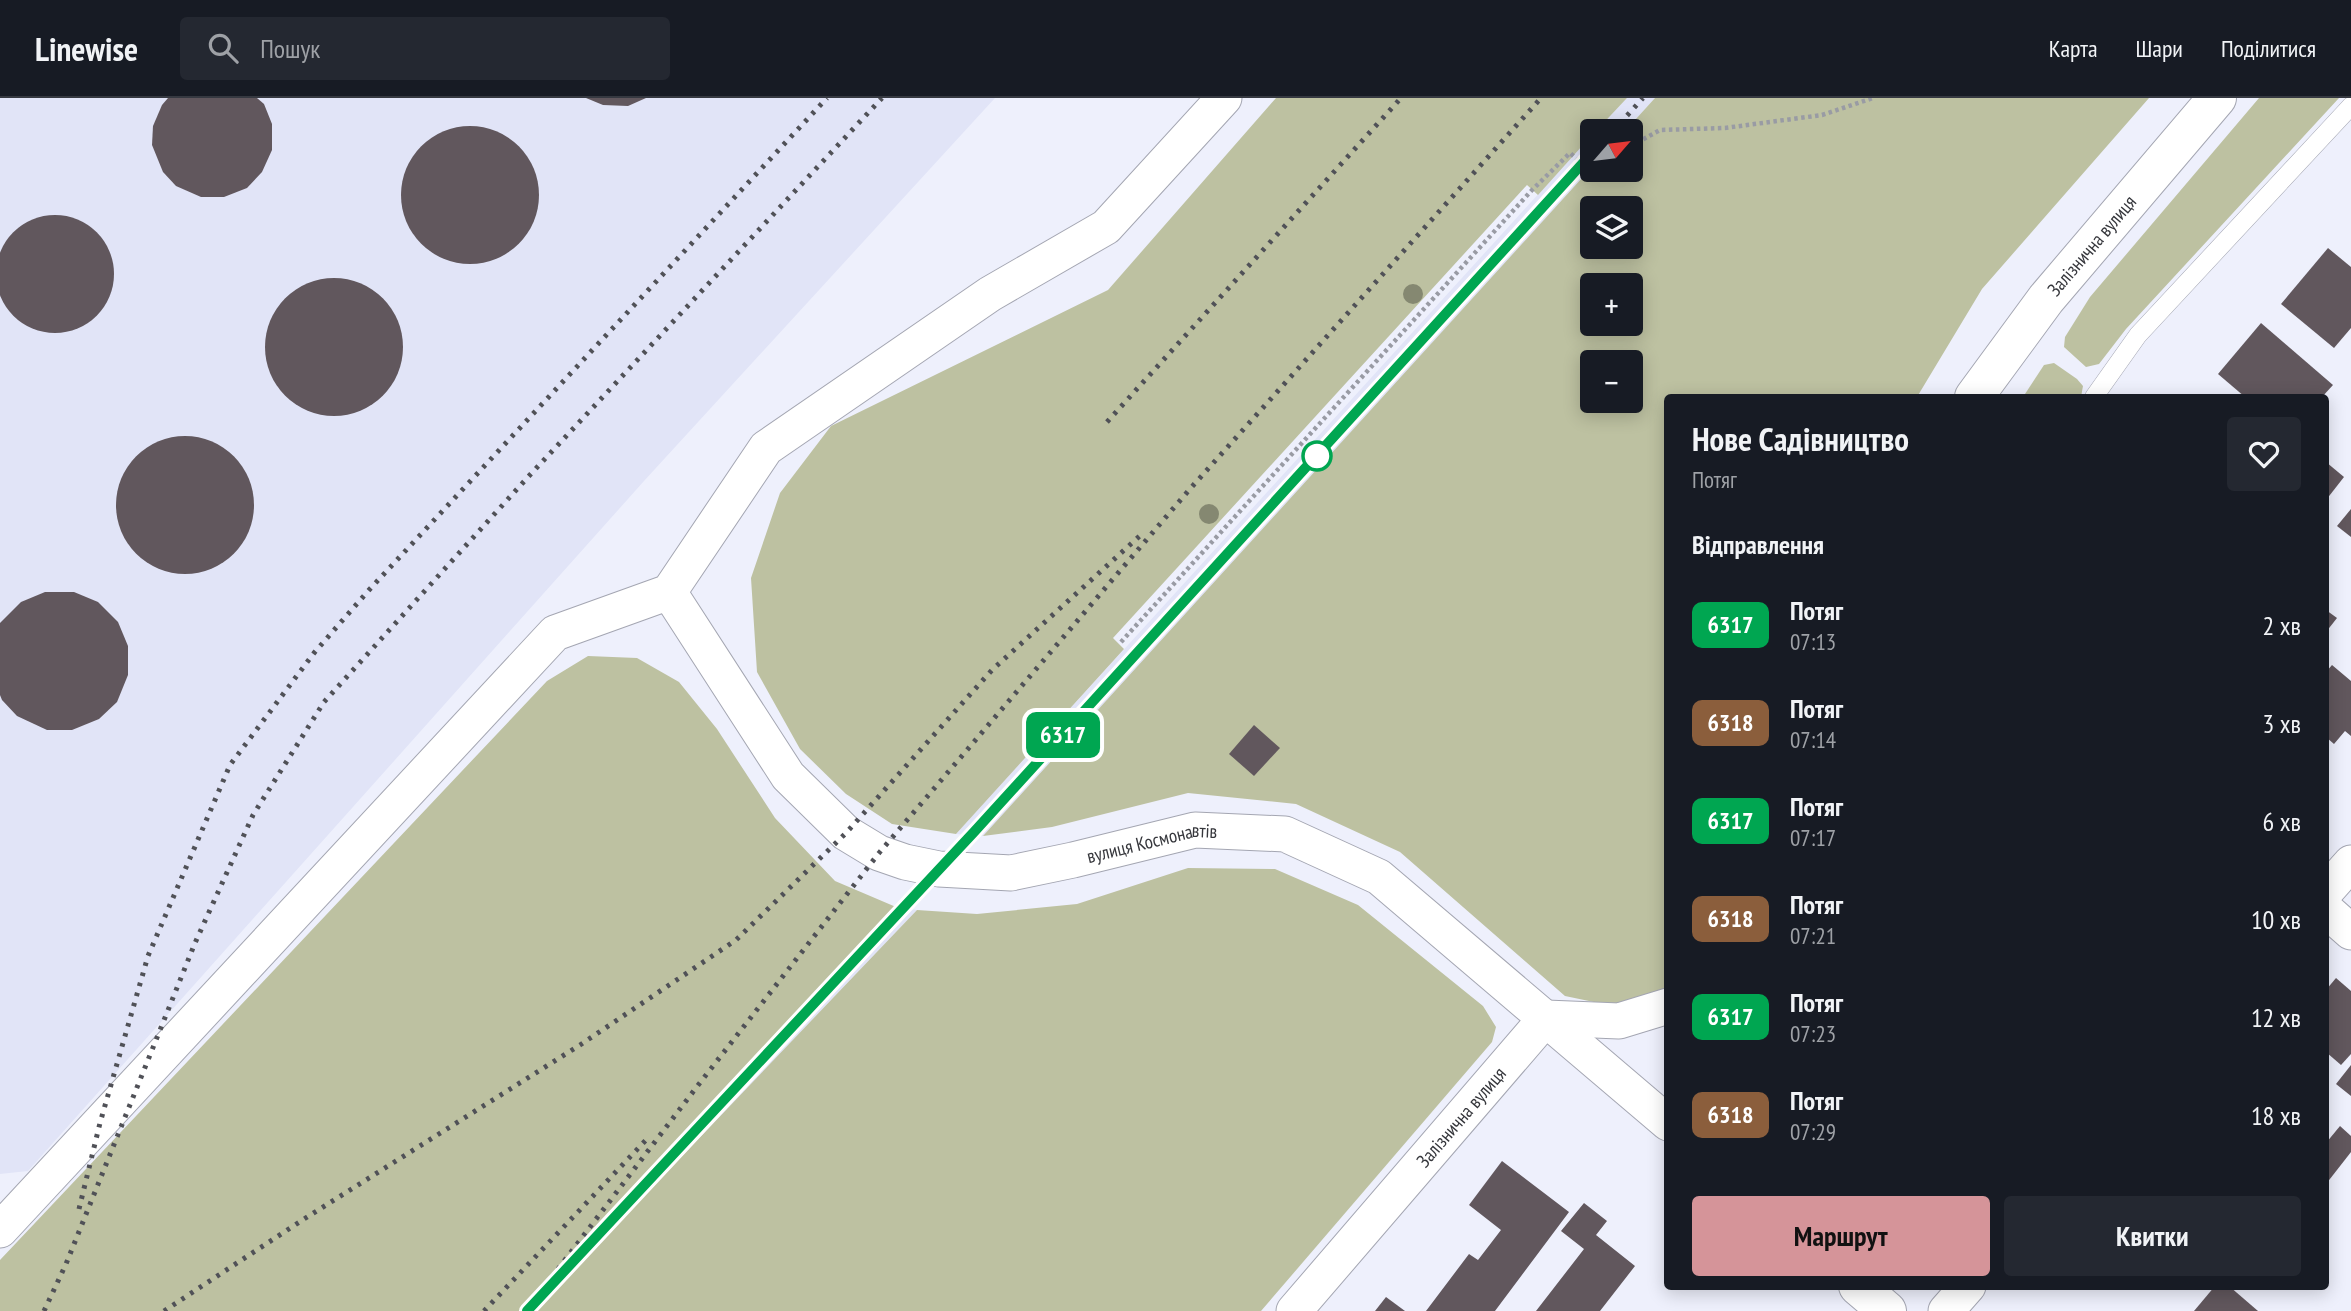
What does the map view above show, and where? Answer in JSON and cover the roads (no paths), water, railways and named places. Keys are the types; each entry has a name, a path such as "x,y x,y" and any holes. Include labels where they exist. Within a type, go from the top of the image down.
{"street":[{"path":"0,1230 555,633 669,592 766,449 990,295 1107,227 1224,98"},
{"name":"Залізнична вулиця","path":"1976,394 2046,299 2217,98"},
{"name":"вулиця Космонавтів","path":"669,592 788,776 846,833 879,853 939,869 1011,873 1195,830 1285,834 1380,877 1664,1120"},
{"path":"2329,888 2351,863"},
{"path":"2329,913 2351,932"},
{"path":"1546,1018 1619,1021 1664,1007"},
{"name":"Залізнична вулиця","path":"1294,1311 1546,1018"},
{"path":"1946,1311 1964,1290"}],"lane":[{"path":"2096,394 2138,335 2351,106"}],"railway":[{"path":"79,1209 100,1123 148,956 230,765 314,653 369,590 827,98"},
{"path":"44,1311 66,1264 195,943 253,815 324,702 528,477 882,98"},
{"path":"1107,422 1401,98"},
{"path":"526,1311 879,853 1189,490 1541,98"},
{"path":"1624,119 1643,98"},
{"path":"579,1256 974,832 1580,166"},
{"path":"164,1311 580,1045 736,940 846,833 992,670 1143,533"},
{"path":"484,1311 646,1140"}],"train":[{"name":"6317","path":"527,1311 974,832 1580,166"}]}
